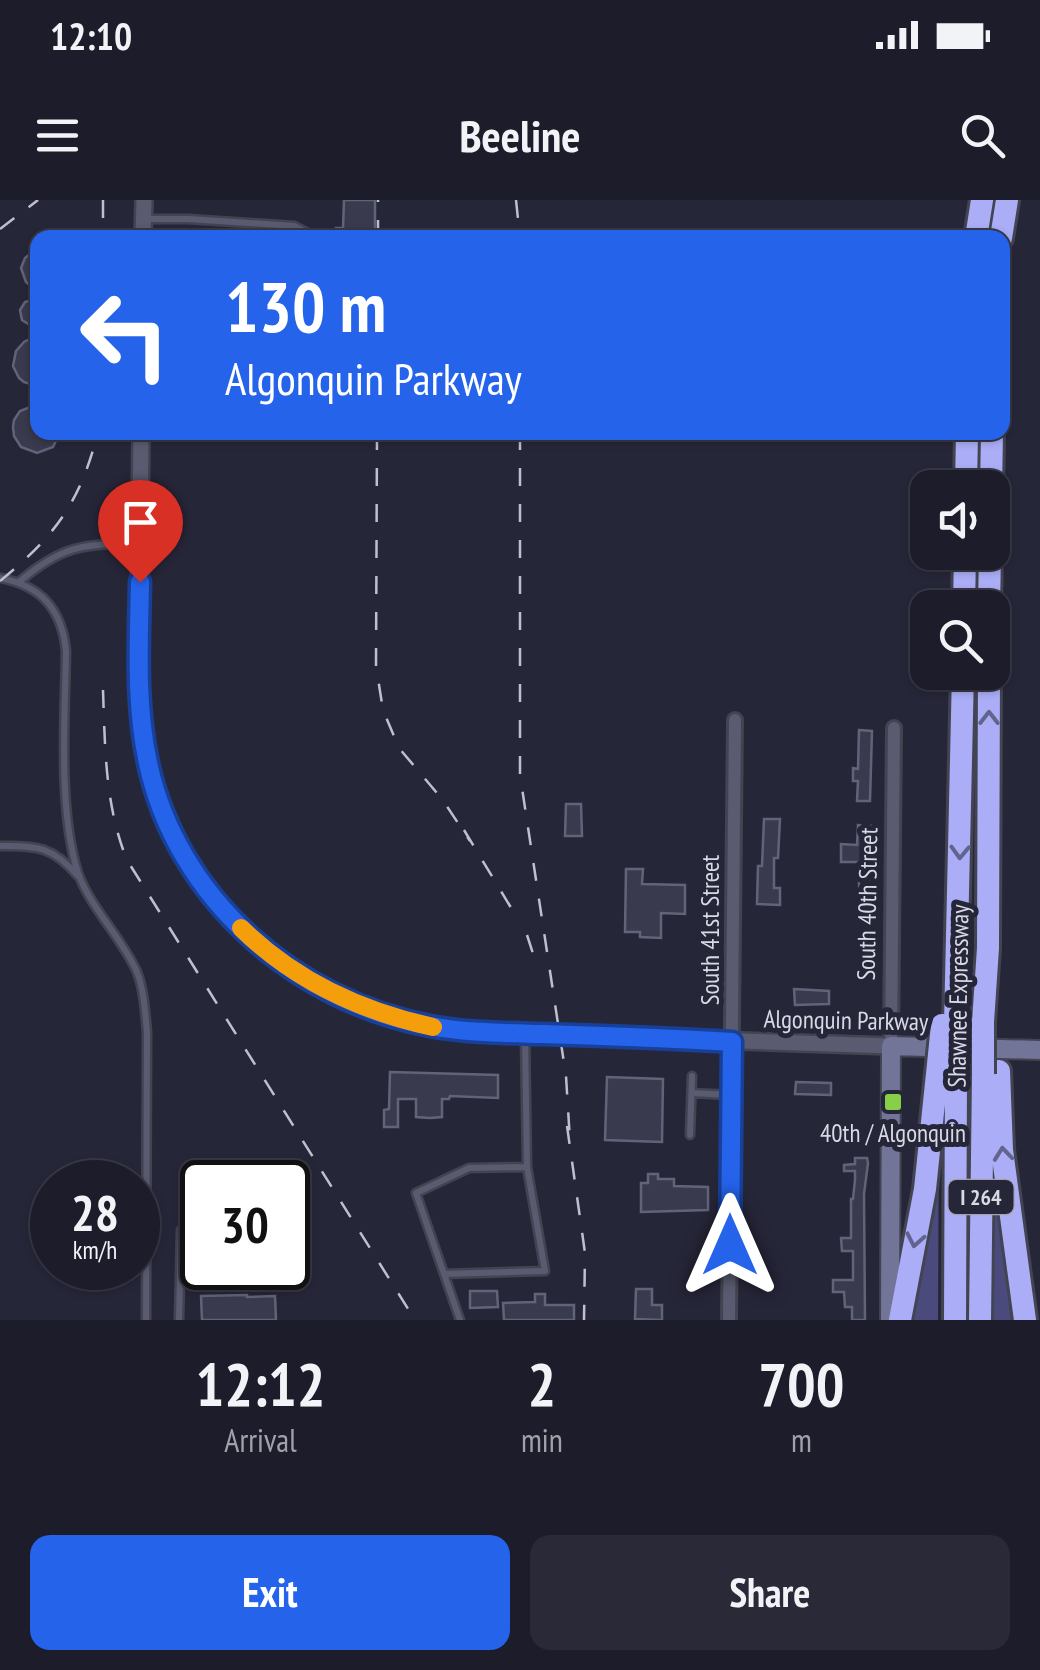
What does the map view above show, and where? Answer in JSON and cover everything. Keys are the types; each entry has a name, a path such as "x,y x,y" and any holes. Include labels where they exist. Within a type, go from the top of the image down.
{"highway":[{"path":"977,230 982,200"},
{"path":"1002,230 1007,200"},
{"path":"966,470 967,440"},
{"path":"991,470 992,440"},
{"name":"Shawnee Expressway","path":"955,1320 946,1074 956,949 963,690"},
{"name":"Shawnee Expressway","path":"980,1320 991,1072 989,690"},
{"path":"991,1072 1024,1320"},
{"path":"900,1320 946,1074"}],"main road":[{"name":"Algonquin Parkway","path":"891,1046 1040,1050"},
{"name":"South 40th Street","path":"890,1320 891,1046"}],"street":[{"path":"143,230 144,200"},
{"name":"Algonquin Parkway","path":"141,440 138,696 148,765 168,822 185,855 227,914 280,962 370,1011 470,1032 891,1046"},
{"name":"South 41st Street","path":"729,1320 735,720"},
{"name":"South 40th Street","path":"891,1046 894,728"}],"lane":[{"path":"144,220 294,226 302,230"},
{"path":"18,582 40,564 72,548 140,544"},
{"path":"0,578 18,582 50,605 59,616 64,633 68,826 80,878"},
{"path":"0,846 35,847 63,858 80,878 137,972 145,1010 146,1320"},
{"path":"444,1274 544,1271 527,1167 525,1033"},
{"path":"690,1135 692,1076"},
{"path":"692,1093 732,1095"},
{"path":"460,1320 416,1193 469,1168 527,1167"},
{"path":"180,1290 180,1320"}],"shaded area":[{"path":"939,1103 938,1320 911,1320"},
{"path":"996,1186 1011,1320 992,1320"}],"building":[{"path":"344,200 375,200 375,230 336,230 343,228"},
{"path":"30,254 30,285 21,268"},
{"path":"30,300 30,325 22,320 20,310"},
{"path":"30,339 30,384 19,378 13,366 16,351"},
{"path":"30,407 30,440 56,440 53,447 37,453 21,447 13,427 20,411"},
{"path":"859,730 872,731 870,801 857,801 858,781 853,781 853,768 858,769"},
{"path":"566,804 581,804 582,836 565,836"},
{"path":"764,819 780,819 774,888 780,888 780,905 757,904"},
{"path":"858,825 871,826 870,894 859,894 859,862 841,862 841,844 857,845"},
{"path":"626,869 643,869 642,884 685,885 685,914 661,913 661,938 625,932"},
{"path":"794,989 829,991 829,1004 795,1005"},
{"path":"390,1072 498,1075 498,1098 450,1096 442,1099 442,1117 430,1118 416,1117 416,1099 398,1099 398,1127 384,1127 384,1110 389,1109"},
{"path":"607,1077 663,1079 662,1142 605,1140"},
{"path":"796,1082 831,1083 831,1095 795,1094"},
{"path":"855,1158 867,1158 868,1163 864,1194 865,1320 852,1320 852,1307 845,1307 844,1292 833,1292 833,1280 853,1280 853,1251 842,1251 841,1238 851,1238 855,1171 844,1171 844,1165 855,1164"},
{"path":"648,1174 658,1174 658,1179 674,1179 674,1186 708,1187 708,1210 641,1212 641,1183 648,1183"},
{"path":"636,1289 652,1289 652,1305 662,1305 662,1320 635,1319"},
{"path":"470,1291 497,1291 498,1307 470,1308"},
{"path":"535,1294 545,1294 545,1305 574,1305 574,1320 504,1320 503,1303 535,1302"},
{"path":"201,1296 275,1296 276,1320 202,1320"}],"railway":[{"path":"0,229 38,200"},
{"path":"103,200 103,230"},
{"path":"378,200 378,230"},
{"path":"516,200 519,230"},
{"path":"0,581 36,549 63,516 83,479 96,440"},
{"path":"377,440 376,666 383,710 399,748 442,799 470,841"},
{"path":"520,440 520,775 566,1076 570,1141"},
{"path":"103,690 110,798 127,860 415,1320"},
{"path":"464,830 513,911"},
{"path":"527,935 538,969"},
{"path":"567,1126 585,1253 584,1320"}],"slow traffic":[{"path":"241,928 280,962 338,996 370,1011 433,1027"}],"place":[{"name":"40th / Algonquin","path":"893,1102"}],"route":[{"path":"140,582 138,696 148,765 168,822 185,855 227,914 280,962 307,980 370,1011 404,1021 470,1032 732,1042 730,1245"}]}
